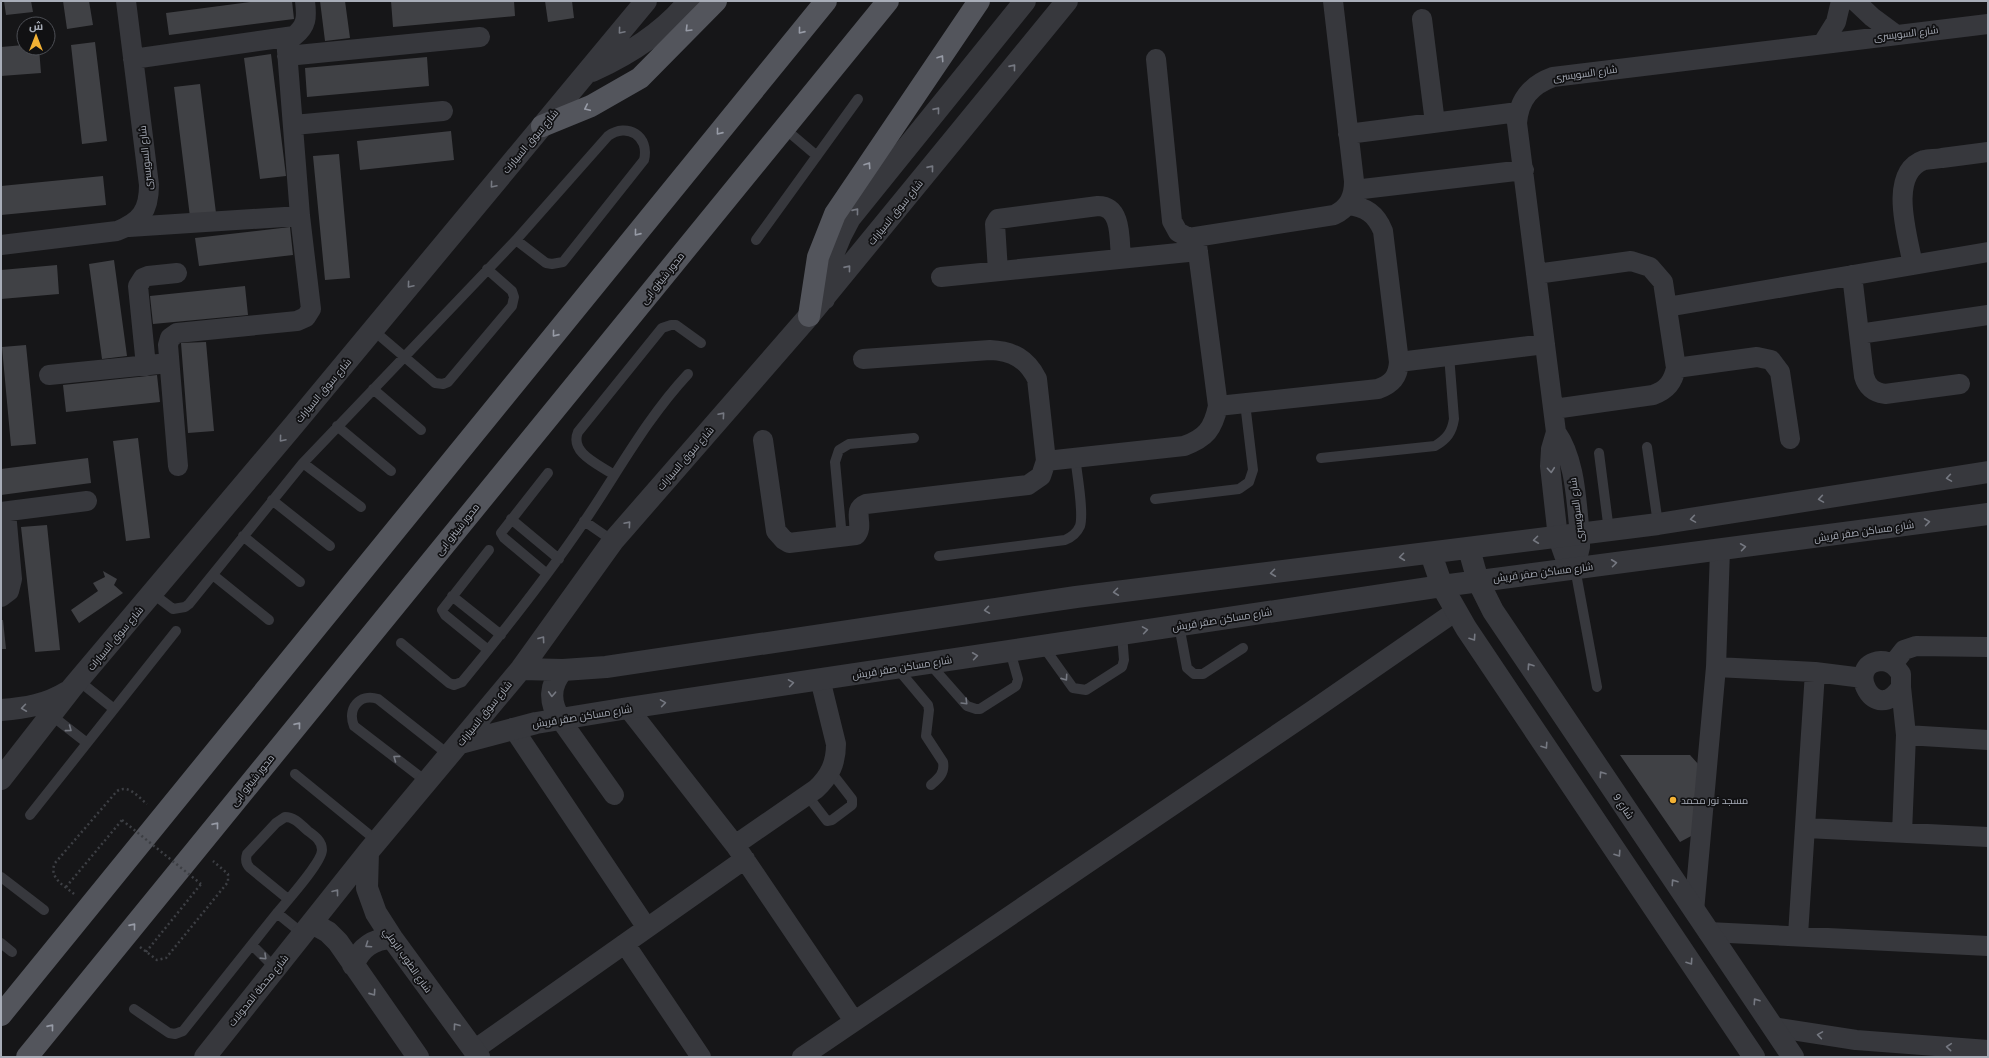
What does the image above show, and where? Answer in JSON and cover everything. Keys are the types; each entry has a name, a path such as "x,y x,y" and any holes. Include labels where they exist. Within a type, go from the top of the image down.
{"main road":[{"path":"542,126 591,106 640,78 716,1"},
{"path":"1,1015 826,1"},
{"name":"محور شينزو ابى","path":"27,1057 888,1"},
{"path":"809,316 818,257 836,214 979,1"}],"street":[{"name":"شارع السويسرى","path":"1,245 118,232 129,227 139,219 146,209 149,197 126,1"},
{"path":"178,466 168,341 177,333 298,321 306,317 312,304 300,216 294,125 286,47 305,24 307,16 305,1"},
{"name":"شارع سوق السيارات","path":"1,779 75,685 373,330 646,1"},
{"path":"584,75 607,64 650,36 689,1"},
{"path":"824,299 824,283 832,254 850,218 1025,1"},
{"name":"شارع سوق السيارات","path":"307,928 372,846 521,669 613,541 824,299 1067,1"},
{"path":"941,277 1121,259 1334,215 1342,212 1351,198 1348,134 1333,1"},
{"path":"1823,43 1836,22 1841,1"},
{"path":"1854,1 1895,34"},
{"path":"1422,19 1435,123"},
{"name":"شارع السويسرى","path":"1575,568 1564,555 1558,538 1550,466 1551,449 1556,432 1554,409 1517,123 1518,112 1523,100 1531,89 1541,81 1553,76 1988,24"},
{"path":"133,59 286,47 480,37"},
{"path":"1156,59 1174,227 1183,236 1197,244"},
{"path":"294,125 443,111"},
{"path":"1348,134 1518,112"},
{"path":"1913,265 1902,198 1902,186 1906,176 1914,167 1924,160 1988,152"},
{"path":"1351,198 1524,170"},
{"path":"1218,406 1378,389 1388,386 1394,380 1399,371 1399,362 1383,231 1378,220 1370,212 1360,207 1351,198"},
{"path":"998,272 995,224 998,219 1098,206 1108,208 1116,216 1121,259"},
{"path":"129,227 300,216"},
{"path":"1046,461 1184,446 1197,441 1208,432 1215,420 1218,406 1197,244"},
{"path":"1667,307 1988,252"},
{"path":"1536,274 1631,261 1650,267 1663,282 1676,368 1674,378 1669,386 1662,392 1653,395 1554,409"},
{"path":"146,366 138,286 143,278 148,276 177,273"},
{"path":"1852,275 1864,376 1871,389 1877,393 1885,394 1960,384"},
{"path":"1859,334 1988,315"},
{"path":"1399,362 1545,344"},
{"path":"763,440 776,531 784,540 796,543 852,536 858,532 858,512 861,507 866,504 1028,485 1041,476 1046,461 1037,379 1032,368 1024,360 1014,354 1002,350 863,359"},
{"path":"1676,368 1757,357 1771,360 1777,365 1780,372 1790,439"},
{"path":"49,375 169,363"},
{"name":"شارع السويسرى","path":"1556,432 1566,448 1570,462 1580,534 1580,547 1575,568"},
{"path":"521,669 563,670 606,667 1076,597 1609,531 1988,472"},
{"path":"1,598 9,591 12,579 3,512 87,501"},
{"name":"شارع مساكن صقر قريش","path":"454,749 513,728 628,708 1442,586 1988,514"},
{"name":"شارع 9","path":"1468,549 1478,581 1493,611 1793,1057"},
{"path":"1694,911 1716,667 1720,550"},
{"path":"1431,554 1442,586 1456,611 1754,1057"},
{"path":"802,1057 1313,710 1456,611"},
{"path":"1893,664 1904,650 1916,646 1988,647"},
{"path":"1901,687 1896,694 1890,698 1878,699 1868,693 1864,686 1863,678 1869,666 1874,663 1887,662 1893,664 1901,674 1906,736 1902,833"},
{"path":"1716,667 1815,672 1863,678"},
{"path":"563,670 557,677 551,693 553,707 614,795"},
{"path":"1798,935 1815,672"},
{"path":"476,1053 647,928 824,781 831,772 836,753 836,744 820,679"},
{"path":"1,710 38,706 55,699 75,685"},
{"path":"628,708 740,852 854,1021"},
{"path":"513,728 647,928"},
{"path":"1906,736 1988,740"},
{"path":"1806,828 1988,837"},
{"name":"شارع الطوب الرملي","path":"372,846 367,888 370,901 392,938 476,1053"},
{"path":"307,928 323,928 334,937 418,1057"},
{"name":"شارع محطة المحولات","path":"205,1057 307,928"},
{"path":"1708,932 1798,935 1988,946"},
{"path":"353,965 361,950 368,945 379,940 392,938"},
{"path":"625,944 701,1057"},
{"path":"1710,992 1738,975"},
{"path":"1774,1028 1856,1048 1988,1050"}],"lane":[{"path":"756,240 858,99"},
{"path":"784,128 817,156"},
{"path":"152,593 173,609 185,607 272,500 337,426 516,240 608,136 613,132 626,130 638,135 642,140 646,153 641,165 563,262 552,264 546,262 516,240"},
{"path":"373,330 435,383 444,384 451,378 512,306 514,301 512,292 487,269"},
{"path":"614,475 579,449 576,440 578,432 662,328 676,325 701,343"},
{"path":"1322,458 1435,446 1443,441 1452,428 1454,419 1448,355"},
{"path":"401,644 454,685 462,682 501,635 547,574 584,521 658,408 688,374"},
{"path":"373,389 421,430"},
{"path":"1155,499 1239,489 1249,482 1253,470 1245,403"},
{"path":"337,426 391,471"},
{"path":"842,538 835,462 839,450 849,444 914,438"},
{"path":"1647,447 1658,524"},
{"path":"1599,453 1609,531"},
{"path":"939,556 1065,540 1071,537 1077,532 1081,518 1075,458"},
{"path":"304,463 361,507"},
{"path":"547,574 502,536 502,530 548,473"},
{"path":"272,500 330,546"},
{"path":"511,519 558,559"},
{"path":"584,521 613,541"},
{"path":"243,536 300,582"},
{"path":"488,650 443,613 443,607 489,550"},
{"path":"1575,568 1597,687"},
{"path":"212,574 269,620"},
{"path":"452,596 501,635"},
{"path":"1179,625 1187,668 1194,674 1203,674 1243,648"},
{"path":"30,815 176,631"},
{"path":"1043,646 1073,688 1086,690 1122,667 1124,660 1122,634"},
{"path":"930,663 967,706 980,709 1016,686 1018,679 1010,651"},
{"path":"896,668 928,705 929,710 926,736 943,762 944,767 940,777 931,785"},
{"path":"75,685 114,710"},
{"path":"427,782 354,726 351,713 354,706 364,698 371,697 378,699 454,749"},
{"path":"51,715 87,743"},
{"path":"807,795 827,821 832,820 852,805 852,799 831,772"},
{"path":"295,774 372,846"},
{"path":"134,1009 169,1033 175,1034 184,1031 320,860 322,850 319,841 295,819 285,817 276,823 247,854 246,862 250,868 288,899"},
{"path":"1,877 44,910"},
{"path":"278,912 307,928"},
{"path":"1,942 12,952"},
{"path":"252,945 275,968"}],"path":[{"path":"89,906 55,877 53,868 55,863 121,789 128,789 162,818"},
{"path":"66,887 122,820 201,884 146,952"},
{"path":"126,936 158,960 166,958 228,882 228,874 197,848"}],"building":[{"path":"4,1 31,1 33,12 6,15"},
{"path":"63,1 89,1 93,25 67,29"},
{"path":"258,1 292,1 294,19 169,35 166,13"},
{"path":"320,1 345,1 350,38 325,41"},
{"path":"391,1 514,1 515,16 393,27"},
{"path":"545,1 572,1 574,18 548,22"},
{"path":"95,42 107,141 82,144 71,45"},
{"path":"16,46 16,56 40,56 41,73 1,76 1,47"},
{"path":"271,54 286,176 260,179 244,58"},
{"path":"427,57 429,86 307,97 305,68"},
{"path":"200,84 216,213 190,217 174,87"},
{"path":"451,131 454,160 360,170 357,141"},
{"path":"339,154 350,278 325,280 313,156"},
{"path":"103,176 106,205 1,215 1,186"},
{"path":"290,227 293,255 199,266 195,238"},
{"path":"114,260 127,356 102,359 89,264"},
{"path":"57,265 59,294 1,299 1,270"},
{"path":"245,286 248,315 153,324 150,296"},
{"path":"206,342 214,431 188,433 181,343"},
{"path":"26,345 36,444 11,446 2,347"},
{"path":"157,375 160,402 66,412 63,385"},
{"path":"138,438 150,538 126,541 113,441"},
{"path":"88,458 91,483 1,495 1,469"},
{"path":"47,525 60,650 35,652 21,527"},
{"path":"103,571 117,579 114,585 123,593 79,623 71,610 98,591 93,583 105,577"},
{"path":"1,620 3,620 6,649 1,649"},
{"name":"مسجد نور محمد","path":"1620,755 1690,755 1699,765 1693,835 1680,842"}],"place":[{"name":"مسجد نور محمد","path":"1673,800"}]}
